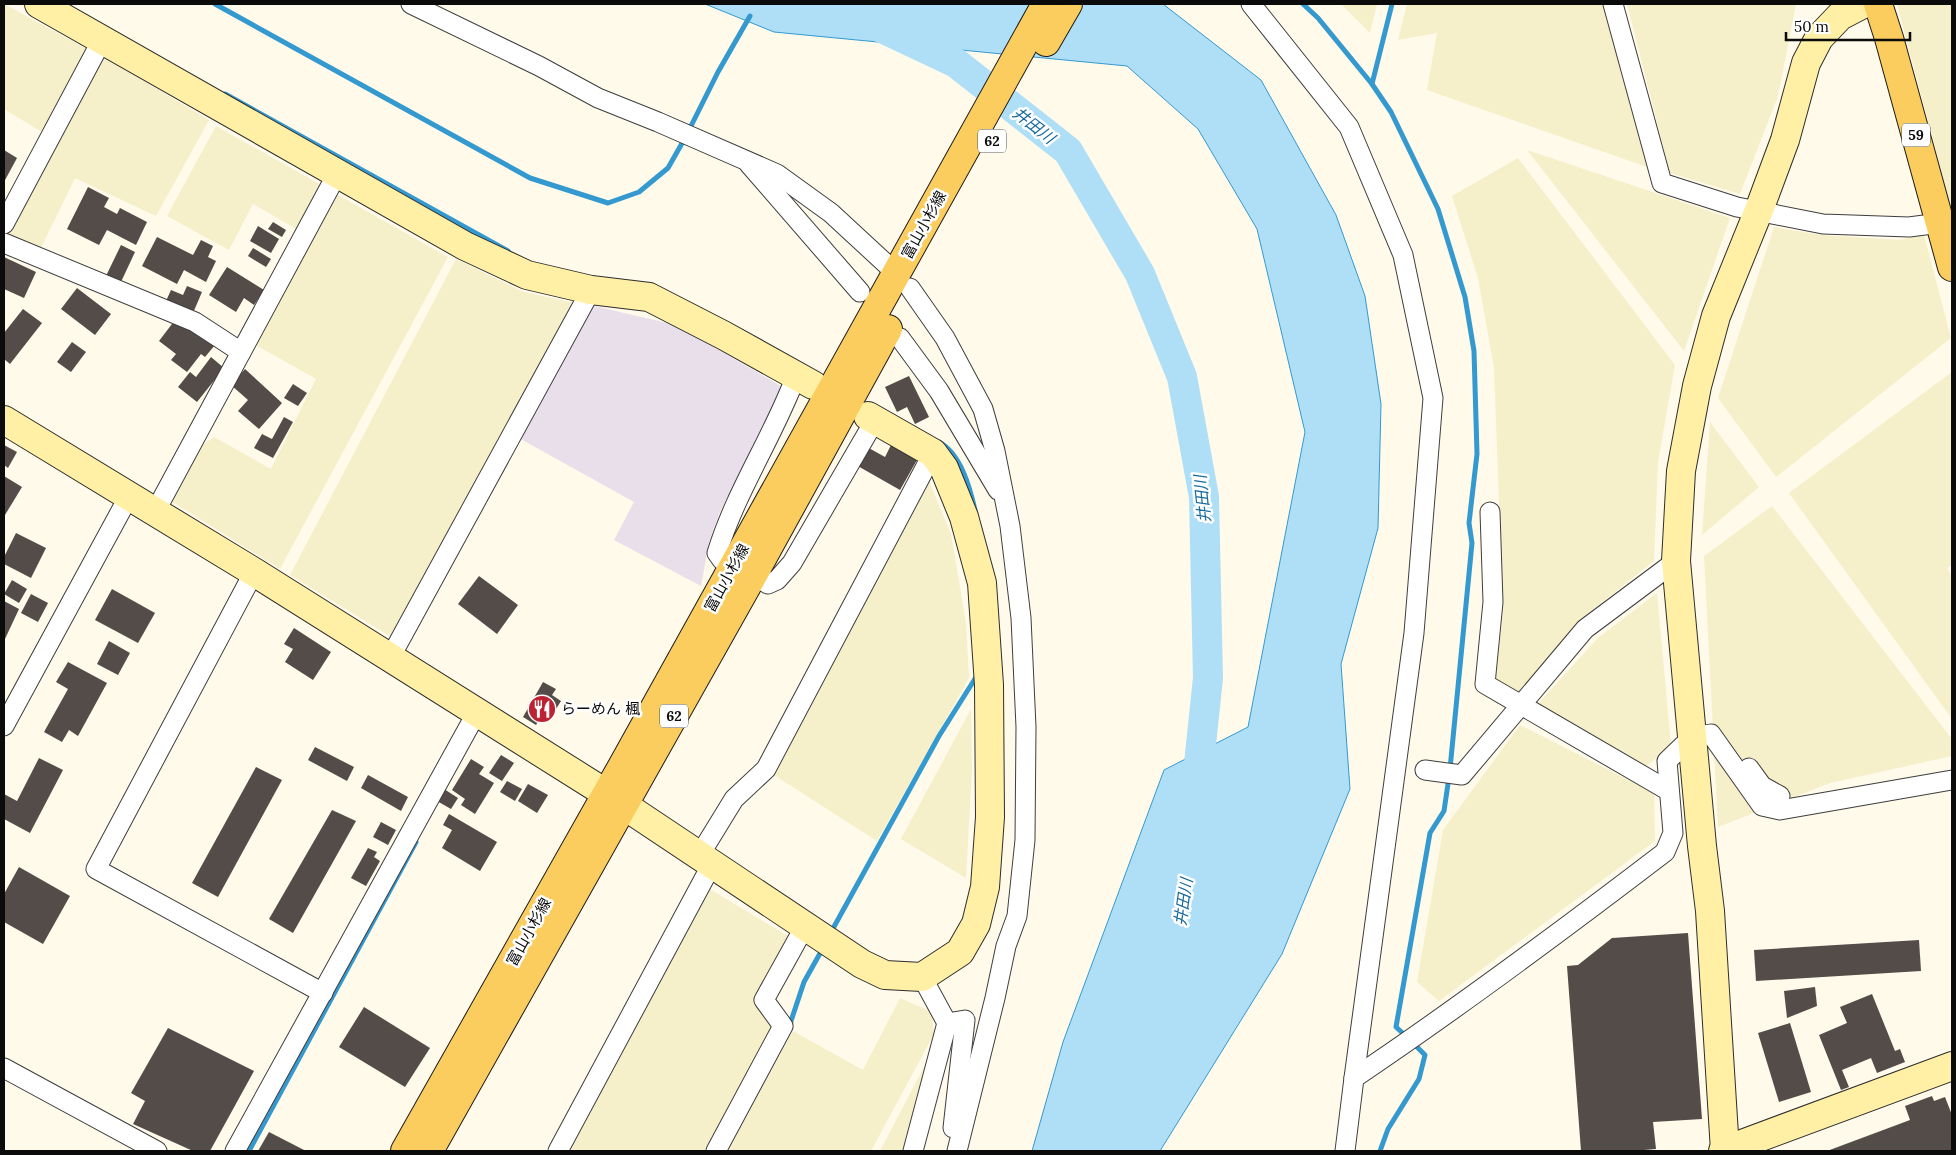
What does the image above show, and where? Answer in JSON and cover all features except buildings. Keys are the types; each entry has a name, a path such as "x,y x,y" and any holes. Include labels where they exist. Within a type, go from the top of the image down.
{"main road":[{"name":"富山小杉線","path":"906,277 1046,4"},
{"name":"富山小杉線","path":"429,1151 615,800 906,277 1068,4"},
{"name":"59","path":"1878,4 1952,267"},
{"name":"富山小杉線","path":"405,1151 615,800"}],"street":[{"path":"4,420 254,572 615,800 862,964 885,975 922,977 960,952 976,924 985,887 990,817 989,685 982,584 964,517 944,468 933,453 871,418 792,563 777,580 768,584 722,560 717,553 727,522 784,409 805,380 649,297 591,290 527,275 465,246 39,4"},
{"path":"411,4 539,66 598,98 776,174 831,213 906,277 945,338 983,409 995,451 1010,526 1021,618 1026,726 1025,840 1017,916 1006,946 995,998 956,1151"},
{"path":"1251,4 1349,127 1402,255 1433,398 1414,633 1345,1151"},
{"path":"1613,4 1662,183 1737,207 1823,224 1909,227 1940,223"},
{"path":"1863,4 1840,16 1819,38 1806,63 1785,140 1716,316 1697,386 1681,471 1676,561 1701,736 1724,1151 1952,1066"},
{"path":"4,224 102,40"},
{"path":"746,162 860,292"},
{"path":"155,512 337,174"},
{"path":"4,243 195,322 241,352"},
{"path":"390,658 591,290"},
{"path":"900,338 939,391 1005,502"},
{"path":"558,1151 734,799 766,769 933,453"},
{"path":"4,726 129,496"},
{"path":"1490,512 1493,602 1485,684 1669,791"},
{"path":"1425,770 1462,774 1585,630 1676,561"},
{"path":"254,572 96,869 323,993"},
{"path":"234,1151 323,993 476,712"},
{"path":"1354,1078 1518,964 1665,852 1674,833 1667,761 1701,736 1727,739 1762,786 1780,796"},
{"path":"1701,736 1762,806 1780,810 1952,780"},
{"path":"716,1151 783,1026 764,1000 805,926"},
{"path":"913,1151 947,1023 922,977"},
{"path":"947,1023 965,1020 952,1126 956,1151"},
{"path":"4,1068 157,1151"}],"shaded area":[{"path":"4,4 87,49 42,132 4,109"},
{"path":"1341,4 1377,4 1370,33"},
{"path":"1407,4 1605,4 1647,167 1427,90 1437,33 1398,40"},
{"path":"1627,4 1796,4 1778,96 1740,194 1670,173"},
{"path":"1897,4 1952,4 1952,212"},
{"path":"105,58 209,120 156,216 75,178 40,250 4,236 96,63"},
{"path":"216,126 323,186 298,230 253,204 229,250 167,216"},
{"path":"1527,150 1730,218 1684,351"},
{"path":"1518,158 1675,365 1658,462 1654,561 1581,619 1518,697 1495,685 1503,610 1494,368 1478,278 1452,196"},
{"path":"338,195 448,257 280,569 171,501 201,446 214,437 271,469 316,379 254,344"},
{"path":"1774,227 1821,235 1899,240 1924,235 1951,338 1776,477 1718,398"},
{"path":"456,259 524,292 575,303 393,638 290,575"},
{"path":"590,305 676,325 786,389 719,514 709,542 701,586 614,540 634,502 517,437"},
{"path":"1952,372 1952,565 1947,568 1952,576 1952,719 1789,493"},
{"path":"1710,422 1759,487 1702,535"},
{"path":"928,479 951,534 966,623 969,678 877,841 774,775"},
{"path":"1772,506 1952,739 1952,756 1830,783 1718,827 1704,556"},
{"path":"1657,593 1671,746 1645,767 1534,708 1598,638"},
{"path":"971,709 972,768 966,878 901,839"},
{"path":"1520,725 1654,793 1655,841 1439,1001 1417,982 1443,830"},
{"path":"708,888 791,938 757,1008 771,1014 774,1028 709,1151 567,1151"},
{"path":"900,998 932,1012 934,1034 871,1151 728,1151 793,1031 863,1070"},
{"path":"935,1046 908,1151 880,1151"}],"water":[{"path":"705,4 1163,4 1261,80 1336,215 1365,296 1381,404 1378,528 1341,664 1350,789 1282,954 1160,1151 1032,1151 1063,1042 1164,770 1248,727 1305,432 1257,229 1198,129 1127,66 774,32"}],"waterway":[{"path":"215,4 530,178 608,203 639,192 668,168 685,138"},
{"name":"井田川","path":"831,4 956,63 1068,151 1140,274 1182,377 1204,497 1208,678 1196,792"},
{"path":"1303,4 1318,18 1372,84 1391,112 1438,209 1465,297 1474,351 1477,454 1469,523 1472,543 1450,769"},
{"path":"1372,84 1392,4"},
{"path":"689,130 718,72 750,16"},
{"path":"225,94 508,251"},
{"path":"939,442 947,447 959,463 975,510"},
{"path":"830,934 939,736 978,674"},
{"path":"1407,1037 1396,1027 1430,833 1444,811 1449,777"},
{"path":"249,1151 416,842"},
{"path":"789,1027 804,982 823,948"},
{"path":"1380,1151 1388,1129 1419,1079 1425,1055 1413,1043"}],"place":[{"name":"らーめん 楓","path":"542,709"}]}
